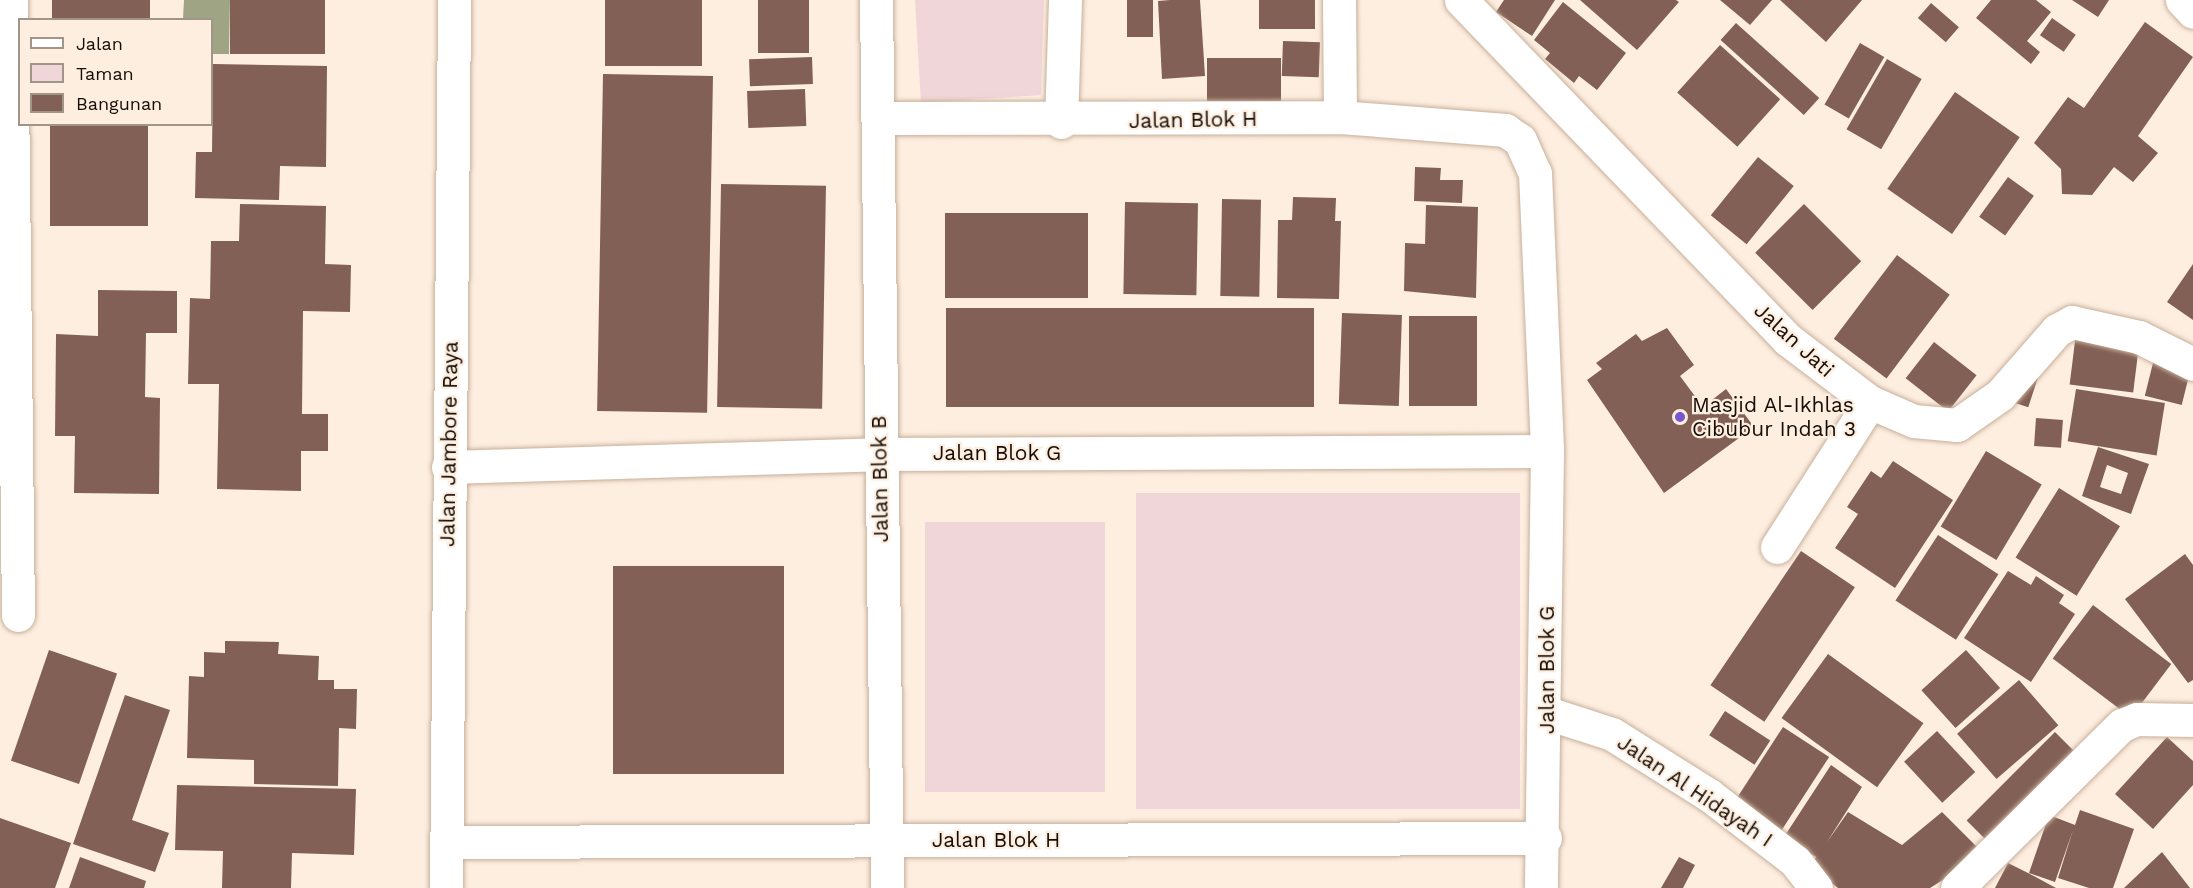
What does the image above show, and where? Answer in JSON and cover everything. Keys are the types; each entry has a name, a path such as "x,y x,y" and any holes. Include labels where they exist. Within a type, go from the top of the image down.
{"street":[{"path":"12,0 7,86 9,455 18,615"},
{"name":"Jalan Jambore Raya","path":"446,888 454,0"},
{"name":"Jalan Blok B","path":"876,0 881,118 879,454 887,888"},
{"path":"1061,122 1065,0"},
{"path":"1339,0 1340,117"},
{"name":"Jalan Jati","path":"1461,0 1787,339 1870,402 1914,421 1957,425 2000,395 2057,330 2072,322 2139,337 2193,363"},
{"path":"2182,0 2193,12"},
{"name":"Jalan Blok H","path":"881,118 1061,122 1340,117 1505,130"},
{"name":"Jalan Blok G","path":"1505,130 1520,140 1535,173 1547,451 1547,713 1545,838 1541,888"},
{"path":"1777,547 1870,402"},
{"name":"Jalan Blok G","path":"448,467 879,454 1547,451"},
{"name":"Jalan Al Hidayah I","path":"1547,713 1594,726 1754,826 1795,861 1816,888"},
{"path":"1958,888 2122,724 2137,718 2193,720"},
{"name":"Jalan Blok H","path":"446,842 1545,838"}],"green space":[{"path":"915,0 1044,0 1041,95 921,103"},
{"path":"1136,493 1520,493 1520,809 1136,809"},
{"path":"925,522 1105,522 1105,792 925,792"}],"shaded area":[{"path":"184,0 230,0 229,54 213,54 213,18 183,18"}],"building":[{"path":"52,0 150,0 150,18 52,18"},
{"path":"230,0 325,0 325,54 230,54"},
{"path":"605,0 702,0 702,66 605,66"},
{"path":"758,0 809,0 809,53 758,53"},
{"path":"1127,0 1153,0 1153,37 1127,37"},
{"path":"1200,0 1205,76 1162,79 1158,1"},
{"path":"1259,0 1315,0 1315,29 1259,29"},
{"path":"1504,0 1555,0 1532,36 1496,12"},
{"path":"1580,0 1676,0 1679,2 1637,50"},
{"path":"1720,0 1772,0 1750,25"},
{"path":"1780,0 1862,0 1826,42"},
{"path":"1991,0 2036,0 2051,12 2027,41 2040,52 2031,64 1976,18"},
{"path":"2072,0 2109,0 2098,17"},
{"path":"1563,2 1626,53 1597,90 1579,76 1574,83 1545,59 1550,53 1534,40"},
{"path":"1931,3 1959,27 1946,42 1918,18"},
{"path":"2052,18 2076,35 2064,52 2040,35"},
{"path":"2145,22 2193,57 2138,136 2158,153 2133,182 2114,167 2092,195 2062,194 2061,169 2034,143 2068,97 2084,108"},
{"path":"1736,23 1819,98 1804,115 1721,40"},
{"path":"1283,41 1320,42 1319,77 1282,76"},
{"path":"1860,43 1884,57 1849,118 1824,104"},
{"path":"1720,45 1780,99 1737,147 1677,93"},
{"path":"812,57 813,84 750,86 749,59"},
{"path":"1207,58 1281,58 1281,101 1207,101"},
{"path":"1887,59 1922,79 1881,149 1846,129"},
{"path":"213,64 327,66 326,167 280,166 279,200 195,198 196,152 212,152"},
{"path":"603,74 713,76 707,413 597,411"},
{"path":"805,89 806,126 748,128 747,91"},
{"path":"1955,92 2020,137 1952,234 1887,189"},
{"path":"50,126 148,126 148,226 50,226"},
{"path":"1758,157 1794,186 1747,244 1711,215"},
{"path":"1415,167 1441,168 1440,180 1463,180 1462,203 1414,201"},
{"path":"2008,177 2034,196 2005,235 1979,217"},
{"path":"721,184 826,186 822,409 717,407"},
{"path":"1293,197 1336,198 1335,221 1341,221 1339,299 1277,298 1278,220 1292,220"},
{"path":"1222,199 1261,200 1259,297 1220,296"},
{"path":"1125,202 1198,203 1196,295 1123,294"},
{"path":"240,204 326,206 325,264 351,265 350,312 303,311 302,414 328,414 328,451 301,451 301,491 217,489 219,384 188,384 190,298 210,299 211,241 239,241"},
{"path":"1804,204 1861,261 1812,310 1755,253"},
{"path":"1426,205 1478,207 1476,298 1404,291 1405,243 1425,244"},
{"path":"945,213 1088,213 1088,298 945,298"},
{"path":"1897,255 1950,295 1887,379 1834,339"},
{"path":"2193,264 2193,320 2167,302"},
{"path":"98,290 177,291 177,333 146,333 145,397 160,398 159,494 74,493 75,436 55,436 56,334 98,336"},
{"path":"946,308 1314,308 1314,407 946,407"},
{"path":"1342,313 1402,315 1399,406 1339,404"},
{"path":"1409,316 1477,316 1477,406 1409,406"},
{"name":"Masjid Al-Ikhlas Cibubur Indah 3","path":"1667,328 1694,365 1680,376 1703,407 1726,389 1754,427 1664,493 1587,380 1602,369 1596,363 1636,334 1642,341"},
{"path":"2076,333 2140,341 2133,392 2070,385"},
{"path":"1934,342 1977,375 1948,411 1906,378"},
{"path":"2155,355 2192,364 2182,405 2145,396"},
{"path":"2027,369 2039,373 2028,407 2016,403"},
{"path":"2076,389 2165,403 2157,455 2068,441"},
{"path":"2036,418 2063,420 2061,448 2034,446"},
{"path":"2098,447 2149,464 2131,514 2082,496","holes":["2107,465 2128,473 2121,494 2100,487"]},
{"path":"1986,451 2042,484 1996,560 1941,526"},
{"path":"1893,461 1953,500 1895,588 1835,548 1858,514 1847,507 1871,471 1881,478"},
{"path":"2059,488 2120,526 2077,596 2016,558"},
{"path":"1938,535 1998,574 1956,640 1896,600"},
{"path":"1801,551 1855,587 1764,722 1710,685"},
{"path":"2185,554 2193,565 2193,680 2188,683 2125,599"},
{"path":"613,566 784,566 784,774 613,774"},
{"path":"2008,571 2031,585 2036,576 2064,595 2059,603 2075,614 2031,682 1964,638"},
{"path":"2093,605 2171,664 2131,717 2053,659"},
{"path":"225,641 279,642 278,654 319,656 318,680 334,680 334,689 357,689 356,729 339,728 338,786 254,784 254,760 187,758 189,676 204,677 204,652 225,653"},
{"path":"49,650 117,673 79,784 11,761"},
{"path":"1966,650 2000,688 1956,728 1921,690"},
{"path":"1828,654 1923,723 1877,787 1782,718"},
{"path":"2019,680 2058,725 1996,779 1957,734"},
{"path":"125,695 170,710 132,820 169,833 155,872 73,844"},
{"path":"1725,711 1770,740 1754,765 1709,735"},
{"path":"1783,727 1829,757 1782,830 1736,800"},
{"path":"1937,731 1975,772 1942,803 1904,762"},
{"path":"2055,732 2083,760 1995,849 1967,820"},
{"path":"2167,737 2193,761 2193,785 2153,829 2115,794"},
{"path":"1831,765 1862,787 1827,842 1848,812 1902,845 1942,812 1984,854 1930,888 1838,888 1810,866 1816,857 1784,837"},
{"path":"177,785 356,789 354,855 292,853 291,888 222,888 223,851 175,850"},
{"path":"2080,810 2134,829 2113,888 2089,888 2058,878 2073,830 2055,882 2029,873 2049,815 2075,825"},
{"path":"0,818 71,843 55,888 0,888"},
{"path":"2162,852 2190,888 2124,888"},
{"path":"80,857 146,881 144,888 69,888"},
{"path":"1679,857 1695,865 1683,888 1661,888"},
{"path":"2008,863 2030,874 2056,888 1995,888"}],"place":[{"name":"Masjid Al-Ikhlas Cibubur Indah 3","path":"1680,417"}]}
